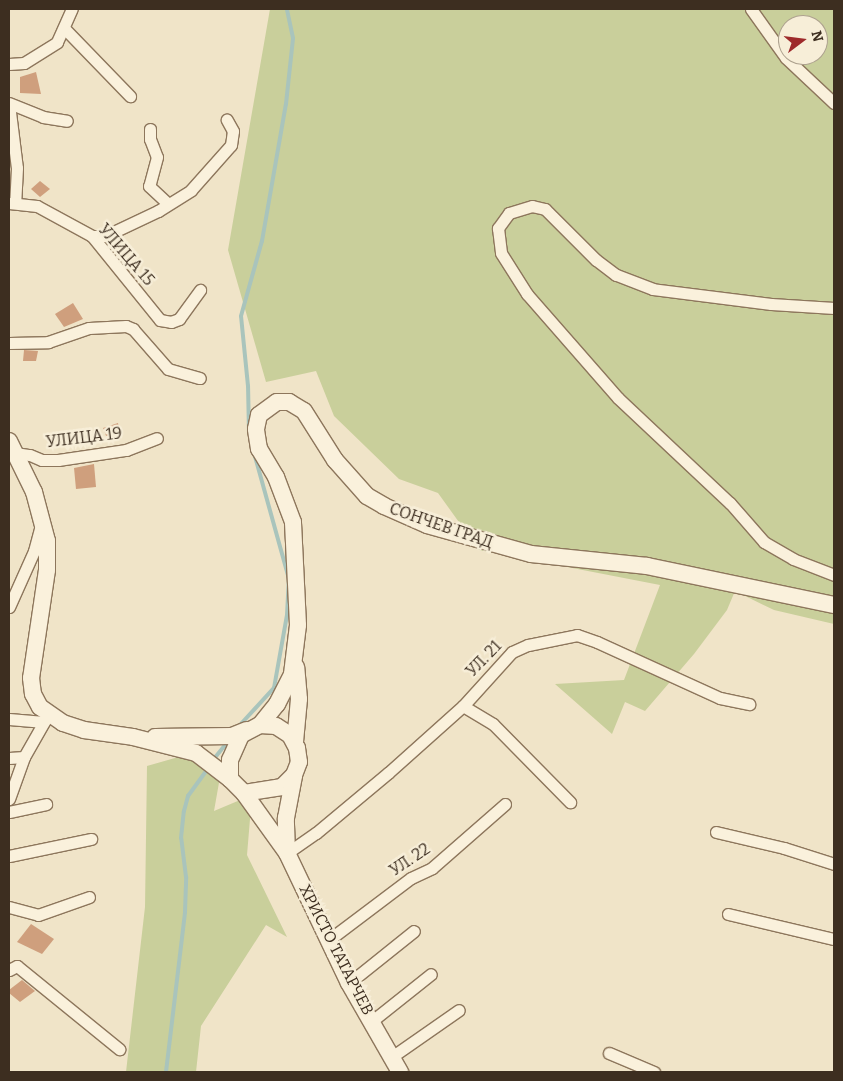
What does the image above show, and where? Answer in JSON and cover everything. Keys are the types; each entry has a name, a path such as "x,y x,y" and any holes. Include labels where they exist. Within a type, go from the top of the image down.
{"main road":[{"name":"СОНЧЕВ ГРАД","path":"294,659 298,625 292,522 276,476 259,449 256,429 259,415 266,406 277,402 290,402 304,411 335,460 367,496 384,506 427,525 531,554 647,566 834,605"},
{"path":"12,447 34,492 43,518 47,570 31,678 33,694 46,718 84,730 133,737 196,753 230,779 244,794 275,790 294,775 299,762 295,742 299,699 294,659"},
{"path":"230,779 230,760 236,742 254,727 286,688 294,659"},
{"path":"133,737 221,737 254,727 276,726 295,742"},
{"name":"ХРИСТО ТАТАРЧЕВ","path":"287,853 286,818 294,775"},
{"name":"ХРИСТО ТАТАРЧЕВ","path":"244,794 287,853 330,939 349,983 393,1056 400,1072"}],"street":[{"path":"9,64 24,63 38,56 56,42 72,9"},
{"path":"751,9 786,58 834,103"},
{"path":"64,28 130,96"},
{"path":"12,203 17,168 9,104 43,117 68,121"},
{"path":"92,236 105,236 191,190 227,152 233,139 227,120"},
{"path":"150,130 150,139 157,158 149,186 168,204"},
{"name":"УЛИЦА 15","path":"12,203 37,206 92,236 160,320 171,322 179,319 200,290"},
{"path":"834,308 762,303 646,287 616,275 596,260 558,219 546,209 532,206 509,213 498,228 501,253 522,288 618,398 730,503 764,542 793,559 834,575"},
{"path":"9,343 48,342 89,328 126,326 133,329 168,368 200,378"},
{"name":"УЛИЦА 19","path":"12,447 42,460 58,460 126,450 157,438"},
{"path":"9,607 34,551 43,518"},
{"name":"УЛ. 21","path":"287,853 316,834 463,706 512,652 528,645 577,635 597,642 720,698 749,704"},
{"path":"463,706 493,724 570,802"},
{"path":"9,719 46,718"},
{"path":"9,799 24,757 46,718"},
{"path":"9,758 24,757"},
{"path":"9,812 46,804"},
{"name":"УЛ. 22","path":"330,939 410,878 432,868 505,804"},
{"path":"716,832 784,848 834,864"},
{"path":"9,856 91,839"},
{"path":"9,907 38,915 89,897"},
{"path":"728,914 834,939"},
{"path":"349,983 414,931"},
{"path":"9,970 17,966 119,1050"},
{"path":"372,1021 430,974"},
{"path":"393,1056 459,1010"},
{"path":"609,1052 654,1072"}],"green space":[{"path":"270,9 834,9 834,624 774,610 735,591 727,610 694,654 645,711 625,702 612,734 555,684 624,680 660,585 479,550 438,493 399,479 334,416 316,371 266,382 228,250"},
{"path":"189,754 220,777 214,811 252,795 247,855 287,937 266,925 201,1026 196,1072 126,1072 145,907 147,766"}],"building":[{"path":"36,72 41,94 20,93 20,77"},
{"path":"40,181 50,189 40,197 31,189"},
{"path":"73,303 83,319 64,327 55,314"},
{"path":"24,350 38,351 36,361 23,361"},
{"path":"118,423 121,439 108,441 103,428"},
{"path":"94,464 96,487 76,489 74,468"},
{"path":"31,924 54,939 42,954 17,942"},
{"path":"22,980 35,991 20,1002 9,993 9,990"}],"waterway":[{"path":"249,432 248,386 241,316 262,241 286,104 293,38 287,9"},
{"path":"239,726 274,688 287,615 289,579 254,453"},
{"path":"213,760 229,740"},
{"path":"166,1072 185,912 186,877 181,838 184,811 188,796 208,768"}]}
